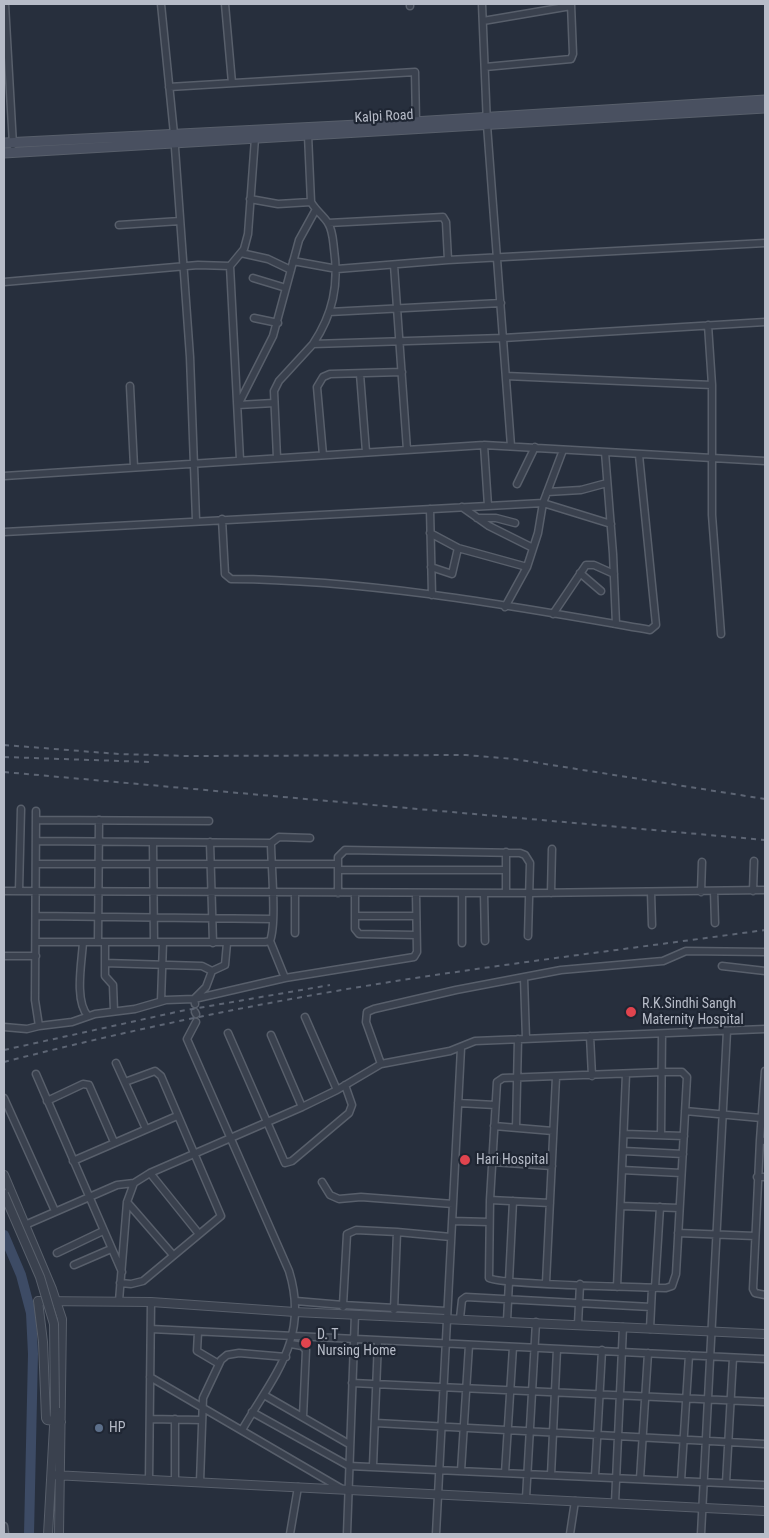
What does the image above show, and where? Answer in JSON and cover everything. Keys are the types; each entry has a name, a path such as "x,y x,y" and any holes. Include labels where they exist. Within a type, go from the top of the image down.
{"main road":[{"name":"Kalpi Road","path":"8,148 174,144 765,100"},
{"name":"Kalpi Road","path":"581,115 765,108"},
{"name":"Kalpi Road","path":"8,148 174,134 416,122 488,121"}],"street":[{"path":"5,4 8,148"},
{"path":"161,4 174,134 190,358 196,520"},
{"path":"225,4 232,83"},
{"path":"482,4 488,121 511,446"},
{"path":"483,20 571,5 574,54 571,59 485,67"},
{"path":"169,87 415,72 416,122"},
{"path":"277,458 274,391 279,381 313,344 329,312 337,285 337,269 332,234 328,223 316,211 312,202 308,135"},
{"path":"240,460 230,266 241,253 248,234 255,138"},
{"path":"250,199 278,204 312,202"},
{"path":"238,405 278,323 299,240 316,211"},
{"path":"328,223 444,217 446,222 448,260"},
{"path":"120,226 180,221"},
{"path":"293,261 337,269 448,260 765,243"},
{"path":"241,253 268,259 291,270"},
{"path":"394,265 407,450"},
{"path":"4,282 182,267 230,266"},
{"path":"253,278 286,288"},
{"path":"329,312 398,310 500,303"},
{"path":"254,318 278,323"},
{"path":"313,344 503,338 765,322"},
{"path":"708,325 712,385 712,515 721,634"},
{"path":"322,455 318,395 319,382 323,377 330,374 402,372"},
{"path":"360,374 366,452"},
{"path":"506,376 712,385"},
{"path":"130,386 134,467"},
{"path":"238,405 274,403"},
{"path":"484,445 488,506"},
{"path":"4,476 484,445 765,461"},
{"path":"516,484 535,448"},
{"path":"505,607 527,567 543,503 563,450"},
{"path":"605,452 616,624"},
{"path":"222,519 225,574 231,580 353,584 650,630 656,625 639,455"},
{"path":"547,492 581,490 608,483"},
{"path":"4,532 196,520 543,503 611,524"},
{"path":"462,507 476,518 533,548"},
{"path":"430,509 432,595"},
{"path":"476,518 490,518 515,523"},
{"path":"430,533 458,548 527,567"},
{"path":"431,567 452,574 458,548"},
{"path":"553,614 580,573 589,564 614,574"},
{"path":"580,573 600,591"},
{"path":"19,891 21,809"},
{"path":"36,811 37,942 35,1000 39,1026"},
{"path":"37,820 209,821"},
{"path":"99,820 98,918 106,979 113,985 114,1011"},
{"path":"37,841 271,842 279,837 310,838"},
{"path":"153,842 154,942"},
{"path":"210,842 212,943"},
{"path":"271,842 272,919 270,941 285,978"},
{"path":"551,893 552,849"},
{"path":"338,893 339,854 344,850 520,853 528,858 530,893 528,936"},
{"path":"506,852 506,893"},
{"path":"753,891 754,861"},
{"path":"701,892 702,862"},
{"path":"37,864 211,864 506,870"},
{"path":"4,892 551,893 765,890"},
{"path":"714,891 715,923"},
{"path":"651,892 652,925"},
{"path":"295,893 295,933"},
{"path":"355,893 356,929 359,934 416,935"},
{"path":"4,1027 27,1029 72,1022 88,1016 135,1008 161,1001 195,1002 285,978 414,957 417,952 416,893"},
{"path":"462,893 462,943"},
{"path":"484,893 484,941"},
{"path":"37,916 272,919"},
{"path":"355,916 416,916"},
{"path":"37,942 227,943 270,941"},
{"path":"83,942 80,998 83,1009 88,1016"},
{"path":"161,1001 163,942"},
{"path":"195,1002 206,987 212,971 225,965 227,943"},
{"path":"381,1064 366,1022 367,1012 374,1008 449,991 561,970 663,961 686,951 765,952"},
{"path":"4,956 36,956"},
{"path":"105,963 202,966 212,971"},
{"path":"722,966 765,970"},
{"path":"524,978 526,1039"},
{"path":"305,1017 337,1090"},
{"path":"196,1022 187,1040 289,1271 296,1301 291,1344 286,1358 242,1430"},
{"path":"25,1225 117,1185 134,1183 150,1173 302,1107 337,1090 381,1064 461,1048 467,1043 475,1041 765,1029"},
{"path":"701,1534 718,1235 726,1031"},
{"path":"228,1033 282,1160 285,1163 292,1161 349,1113 352,1105 345,1085"},
{"path":"662,1034 662,1136"},
{"path":"271,1035 302,1107"},
{"path":"590,1036 592,1076"},
{"path":"516,1128 518,1040"},
{"path":"436,1534 461,1048"},
{"path":"116,1063 146,1129"},
{"path":"765,1071 761,1118 763,1141 757,1177 753,1289 755,1293 765,1295"},
{"path":"120,1283 131,1284 143,1281 220,1219 221,1212 158,1073 150,1072 125,1082"},
{"path":"663,1072 682,1072 686,1074 680,1208 675,1281 672,1286 666,1288 616,1287 492,1280 488,1275 489,1222 497,1082 503,1078 626,1074 663,1072"},
{"path":"36,1074 122,1272"},
{"path":"616,1287 625,1134 626,1074"},
{"path":"546,1283 556,1077"},
{"path":"47,1101 83,1084 89,1085 114,1142"},
{"path":"4,1098 56,1211"},
{"path":"458,1103 495,1105"},
{"path":"685,1111 761,1118"},
{"path":"73,1161 177,1116"},
{"path":"494,1126 553,1131"},
{"path":"625,1134 684,1136"},
{"path":"624,1151 682,1154"},
{"path":"492,1162 552,1166"},
{"path":"622,1170 681,1173"},
{"path":"150,1173 199,1234"},
{"path":"4,1175 57,1300 63,1326 58,1422 59,1534"},
{"path":"757,1177 765,1177"},
{"path":"322,1182 330,1195 338,1199 361,1197 453,1204"},
{"path":"120,1301 127,1202 134,1183"},
{"path":"4,1194 40,1277 54,1324 55,1408 58,1422"},
{"path":"490,1200 550,1203"},
{"path":"507,1321 513,1201"},
{"path":"127,1202 173,1255"},
{"path":"621,1206 680,1208"},
{"path":"650,1329 660,1208"},
{"path":"756,1216 765,1216"},
{"path":"452,1221 489,1222"},
{"path":"343,1309 347,1234 356,1230 451,1237"},
{"path":"57,1253 103,1232"},
{"path":"394,1312 397,1232"},
{"path":"678,1233 755,1236"},
{"path":"74,1265 111,1250"},
{"path":"578,1324 580,1284"},
{"path":"460,1318 464,1298 651,1307"},
{"path":"58,1422 47,1420 45,1413 43,1342 38,1302 57,1300 120,1301 295,1312 343,1309 355,1314 394,1312"},
{"path":"296,1301 343,1309 446,1314 460,1318 765,1334"},
{"path":"148,1480 151,1302"},
{"path":"347,1534 346,1489 349,1466 355,1314"},
{"path":"526,1498 536,1322"},
{"path":"615,1503 623,1327"},
{"path":"151,1329 765,1359"},
{"path":"198,1332 198,1351 219,1364"},
{"path":"373,1466 378,1340"},
{"path":"291,1344 302,1346 306,1350 303,1417"},
{"path":"462,1470 469,1345"},
{"path":"505,1473 513,1347"},
{"path":"551,1474 557,1349"},
{"path":"595,1476 602,1350"},
{"path":"200,1482 202,1406 205,1391 219,1364 227,1355 239,1353 286,1358"},
{"path":"640,1479 648,1353"},
{"path":"681,1481 689,1355"},
{"path":"726,1483 730,1442 733,1358"},
{"path":"150,1377 346,1489"},
{"path":"352,1382 765,1402"},
{"path":"264,1395 349,1444"},
{"path":"252,1412 349,1466 765,1485"},
{"path":"150,1419 201,1420"},
{"path":"175,1419 175,1482"},
{"path":"376,1423 765,1444"},
{"path":"57,1475 765,1511"},
{"path":"48,1534 57,1475"},
{"path":"290,1534 298,1487"},
{"path":"570,1534 575,1501"},
{"path":"4,1526 5,1534"}],"waterway":[{"path":"4,1235 21,1275 31,1313 33,1354 29,1534"}],"railway":[{"path":"4,745 119,754 187,756 466,755 514,759 765,799"},
{"path":"4,757 149,762"},
{"path":"4,772 765,840"},
{"path":"4,1062 150,1027 347,989 488,967 765,930"},
{"path":"4,1050 181,1011 330,985"}],"place":[{"name":"R.K.Sindhi Sangh Maternity Hospital","path":"631,1012"},
{"name":"Hari Hospital","path":"465,1160"},
{"name":"D. T Nursing Home","path":"306,1343"},
{"name":"HP","path":"99,1428"}]}
